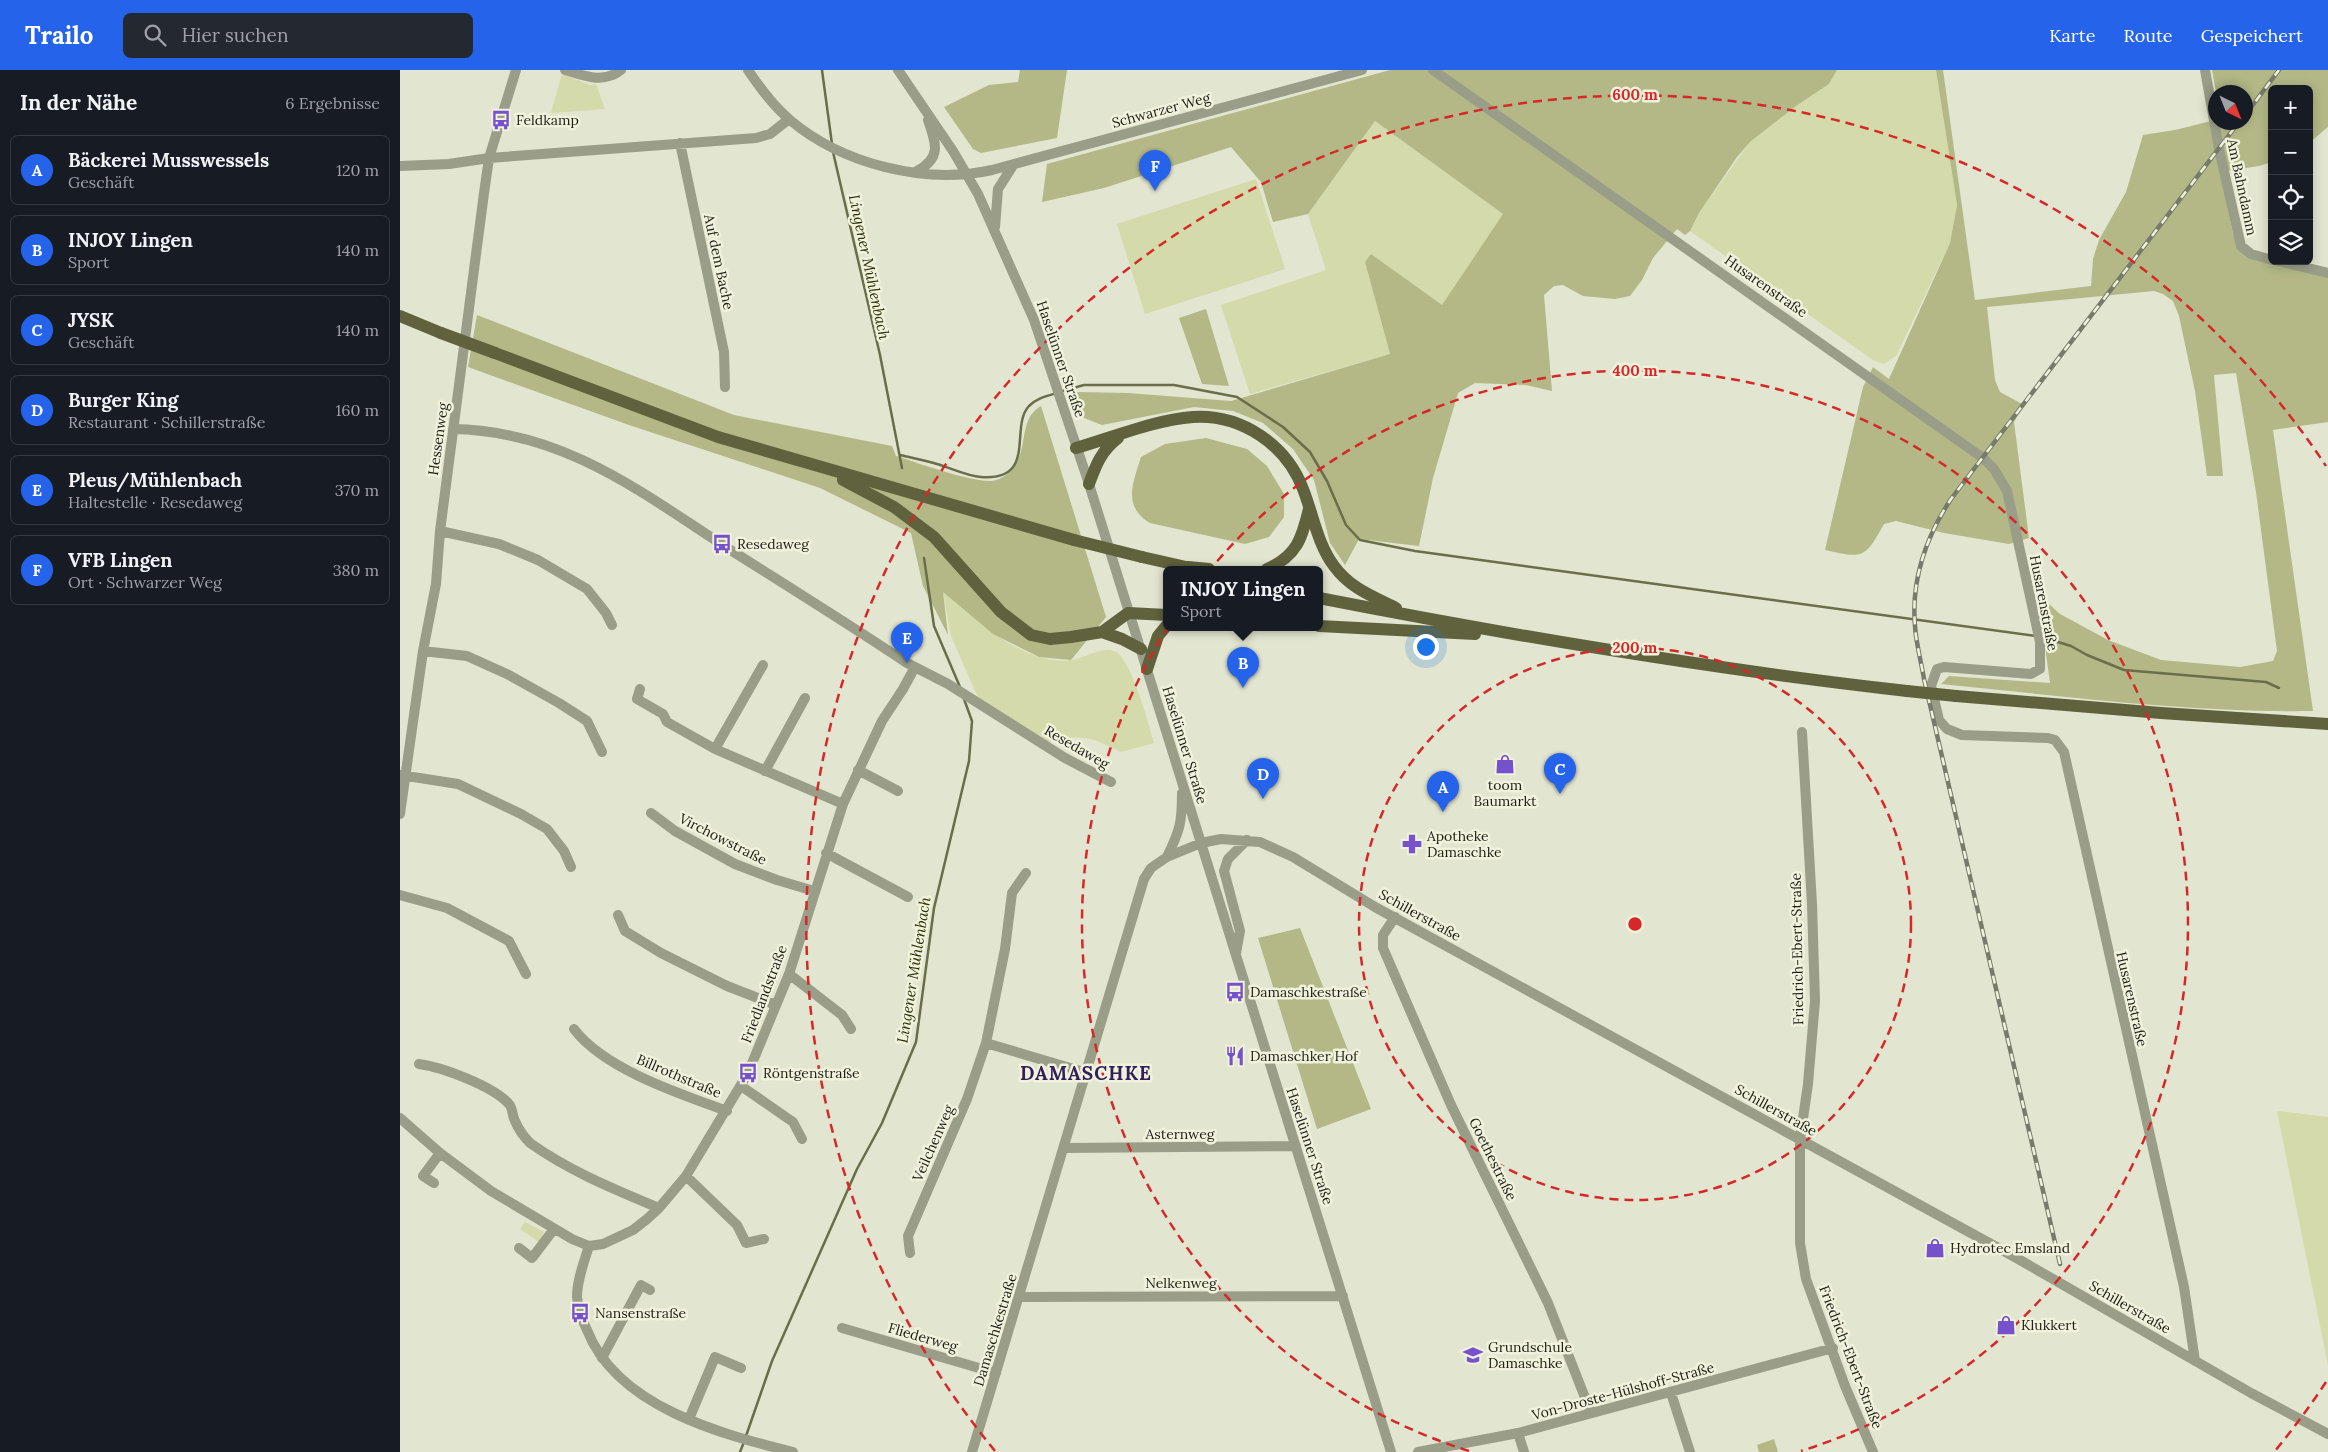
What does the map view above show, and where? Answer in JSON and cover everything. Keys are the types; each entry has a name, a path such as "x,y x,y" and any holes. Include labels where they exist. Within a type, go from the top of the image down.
{"main road":[{"path":"400,316 718,438 1074,540 1181,566"},
{"path":"1076,448 1173,420 1194,417 1219,418 1244,426 1262,436 1292,465 1303,488 1323,547 1333,565 1345,578 1370,597 1414,616"},
{"path":"1089,484 1100,455 1106,446 1122,435"},
{"path":"819,468 894,507 934,537 1001,612 1031,634 1050,639 1102,632 1122,639 1141,649"},
{"path":"1273,566 1288,558 1298,545 1309,509"},
{"path":"1323,599 1525,636 1770,675 1956,696 2161,714 2328,724"},
{"path":"1102,632 1128,613 1163,615"},
{"path":"1323,626 1525,636"},
{"path":"1147,669 1158,636 1163,630"}],"street":[{"name":"Hessenweg","path":"400,814 402,775 436,584 440,532 489,158 516,70"},
{"path":"565,70 590,78 614,76 621,70"},
{"name":"Schwarzer Weg","path":"748,70 788,119 827,145 869,162 917,171 967,174 1014,164 1362,70"},
{"name":"Haselünner Straße","path":"898,70 967,174 994,228 1034,320 1089,484 1391,1452"},
{"name":"Husarenstraße","path":"1433,70 1698,255 1989,463 2007,491 2040,642 2041,655 2038,671 2031,674 1944,667 1937,670 1931,686 1939,720 1947,729 1962,735 2048,738 2055,740 2064,752 2182,1278 2195,1361"},
{"name":"Am Bahndamm","path":"2205,70 2219,148 2241,246 2252,254 2268,259"},
{"path":"917,171 925,167 935,154 935,141 925,110"},
{"path":"400,166 450,164 489,158 756,138 777,129 788,119"},
{"name":"Auf dem Bache","path":"680,143 724,352 725,387"},
{"path":"994,228 998,189 1014,164"},
{"path":"2295,265 2328,273"},
{"name":"Resedaweg","path":"453,429 508,435 549,446 582,458 662,503 722,544 915,667 950,685 1066,758 1111,782"},
{"path":"440,532 499,544 538,560 587,589 606,613 612,626"},
{"path":"423,651 466,656 509,676 559,703 587,721 602,752"},
{"path":"715,749 763,665"},
{"name":"Friedlandstraße","path":"589,1246 614,1240 633,1230 659,1208 686,1176 727,1111 741,1086 789,974 843,804 882,721 915,667"},
{"path":"640,689 637,699 663,714 667,722 715,749 843,804"},
{"path":"765,771 806,698"},
{"name":"Friedrich-Ebert-Straße","path":"1802,732 1812,904 1815,1001 1808,1084 1800,1139 1800,1243 1806,1279 1833,1348 1845,1386 1873,1452"},
{"path":"858,770 898,791"},
{"path":"402,775 458,784 547,828 564,851 571,867"},
{"path":"1167,857 1180,832 1182,820 1181,781"},
{"name":"Virchowstraße","path":"651,813 675,831 735,864 777,880 814,891"},
{"name":"Schillerstraße","path":"1201,844 1221,840 1247,840 1260,842 1294,857 1395,918 2013,1256 2195,1361 2328,1434"},
{"path":"1236,956 1240,931 1224,871 1228,859 1247,840"},
{"name":"Damaschkestraße","path":"972,1452 1144,879 1151,868 1167,857 1201,844"},
{"path":"826,853 908,897"},
{"name":"Veilchenweg","path":"910,1253 908,1236 968,1099 986,1044 1005,949 1012,893 1026,873"},
{"path":"400,895 447,908 509,941 526,974"},
{"path":"618,915 625,931 661,952 726,986 776,1005"},
{"name":"Goethestraße","path":"1395,918 1383,935 1383,948 1451,1105 1548,1303 1591,1413"},
{"path":"789,974 842,1015 851,1029"},
{"name":"Billrothstraße","path":"574,1029 583,1042 639,1077 727,1111"},
{"path":"986,1044 1087,1073"},
{"path":"419,1064 458,1075 498,1096 510,1105 515,1121 528,1141 568,1168 596,1182 659,1208"},
{"path":"741,1086 793,1122 802,1139"},
{"path":"400,1118 440,1153 491,1192 554,1230 589,1246 579,1280 577,1297 580,1313 588,1334 602,1358 647,1398 689,1419 732,1436 793,1452"},
{"name":"Asternweg","path":"1064,1148 1296,1146"},
{"path":"434,1183 423,1176 440,1153"},
{"path":"686,1176 737,1226 746,1243 764,1239"},
{"path":"519,1248 532,1258 554,1230"},
{"path":"602,1358 641,1285 650,1290"},
{"name":"Nelkenweg","path":"1020,1297 1343,1296"},
{"name":"Fliederweg","path":"842,1328 996,1373"},
{"name":"Von-Droste-Hülshoff-Straße","path":"1418,1452 1518,1433 1833,1348"},
{"path":"689,1419 715,1357 741,1368"},
{"path":"1671,1393 1690,1452"},
{"path":"1518,1433 1524,1452"}],"green space":[{"path":"1020,70 1067,70 1057,138 981,153 973,149 944,107 989,85 1018,82"},
{"path":"1390,70 1837,70 1829,84 1796,106 1750,142 1737,157 1699,213 1690,231 1685,235 1677,229 1653,258 1642,280 1630,296 1615,299 1583,296 1563,285 1554,286 1544,295 1552,391 1526,385 1475,383 1458,393 1433,478 1419,546 1359,539 1345,565 1330,543 1314,480 1293,449 1263,423 1233,411 1194,407 1102,425 1084,418 1076,392 1128,393 1231,401 1390,354 1365,262 1371,254 1442,305 1503,214 1375,121 1308,214 1273,222 1261,182 1231,147 1104,188 1042,202 1047,164"},
{"path":"1837,70 1936,70 1957,205 1950,243 1896,356 1884,364 1873,360 1690,231 1699,213 1750,142 1796,106 1829,84"},
{"path":"1936,70 1943,70 1975,300 2091,286 2093,259 2099,240 2126,192 2143,135 2208,122 2208,130 2253,130 2253,85 2215,85 2212,70 2328,70 2328,127 2313,140 2313,85 2268,85 2268,163 2220,172 2233,234 2238,246 2268,255 2268,265 2299,265 2328,274 2328,422 2273,430 2313,711 2266,711 2173,706 1941,684 1949,676 2050,683 2038,594 2060,614 2108,640 2161,660 2240,667 2273,661 2277,651 2256,492 2236,373 2214,375 2223,476 2207,476 2195,391 2179,316 2173,301 2163,294 2154,291 1987,307 1995,380 2000,392 2024,405 2014,422 2029,538 2009,544 1944,533 1896,521 1884,524 1872,544 1862,553 1848,555 1825,550 1863,387 1873,367 1889,379 1950,243 1957,205"},
{"path":"562,74 590,85 596,84 605,109 551,113"},
{"path":"1375,121 1504,215 1442,306 1371,254 1365,262 1390,354 1250,394 1221,305 1326,270 1308,214"},
{"path":"1256,179 1285,269 1145,314 1117,224"},
{"path":"1206,309 1229,386 1202,384 1179,318"},
{"path":"477,315 734,415 892,446 896,456 976,480 996,480 1002,478 1011,470 1020,454 1028,421 1036,409 1041,406 1106,617 1071,660 1039,657 993,634 943,592 948,635 923,586 911,533 820,488 629,425 468,367"},
{"path":"1206,438 1247,449 1267,466 1284,494 1284,517 1269,537 1245,544 1150,523 1136,509 1132,493 1141,457 1165,444"},
{"path":"943,592 1003,639 1037,657 1072,660 1105,650 1116,652 1122,657 1128,667 1144,708 1154,743 1121,752 1086,738 1078,737 1047,742 979,700 951,636"},
{"path":"1300,928 1371,1109 1317,1129 1258,938"},
{"path":"2277,1111 2328,1117 2328,1365"},
{"path":"525,1222 544,1232 539,1242 520,1229"},
{"path":"1774,1439 1778,1452 1759,1452 1757,1445"}],"waterway":[{"name":"Lingener Mühlenbach","path":"822,70 832,144"},
{"name":"Lingener Mühlenbach","path":"833,152 880,355 902,468"},
{"path":"1062,391 1084,385 1174,385 1237,397 1283,427 1310,452 1327,481 1346,525 1360,540 1415,551 2036,636"},
{"path":"900,455 965,474 981,477 999,476 1010,471 1016,462 1021,427 1029,406 1039,399 1057,393"},
{"name":"Lingener Mühlenbach","path":"924,558 934,626 960,687"},
{"path":"2042,637 2071,646 2087,655 2124,670 2266,682 2279,688"},
{"name":"Lingener Mühlenbach","path":"746,1436 772,1361 857,1169 882,1123 916,1042 934,908 969,761 972,721 964,699"},
{"name":"Lingener Mühlenbach","path":"740,1452 744,1442"}],"railway":[{"path":"2253,105 2279,70"},
{"path":"2060,1264 1924,679 1917,645 1914,609 1915,592 1922,560 1934,528 1951,499 2233,130"}],"place":[{"name":"Feldkamp","path":"501,120"},
{"name":"VFB Lingen","path":"1155,191"},
{"name":"Resedaweg","path":"722,544"},
{"name":"Pleus/Mühlenbach","path":"907,663"},
{"name":"INJOY Lingen","path":"1243,688"},
{"name":"toom Baumarkt","path":"1505,764"},
{"name":"JYSK","path":"1560,794"},
{"name":"Burger King","path":"1263,799"},
{"name":"Bäckerei Musswessels","path":"1443,812"},
{"name":"Apotheke Damaschke","path":"1412,844"},
{"name":"Damaschkestraße","path":"1235,992"},
{"name":"Damaschker Hof","path":"1235,1056"},
{"name":"Röntgenstraße","path":"748,1073"},
{"name":"Hydrotec Emsland","path":"1935,1248"},
{"name":"Nansenstraße","path":"580,1313"},
{"name":"Klukkert","path":"2006,1325"},
{"name":"Grundschule Damaschke","path":"1473,1355"}],"district":[{"name":"DAMASCHKE","path":"1086,1073"}]}
